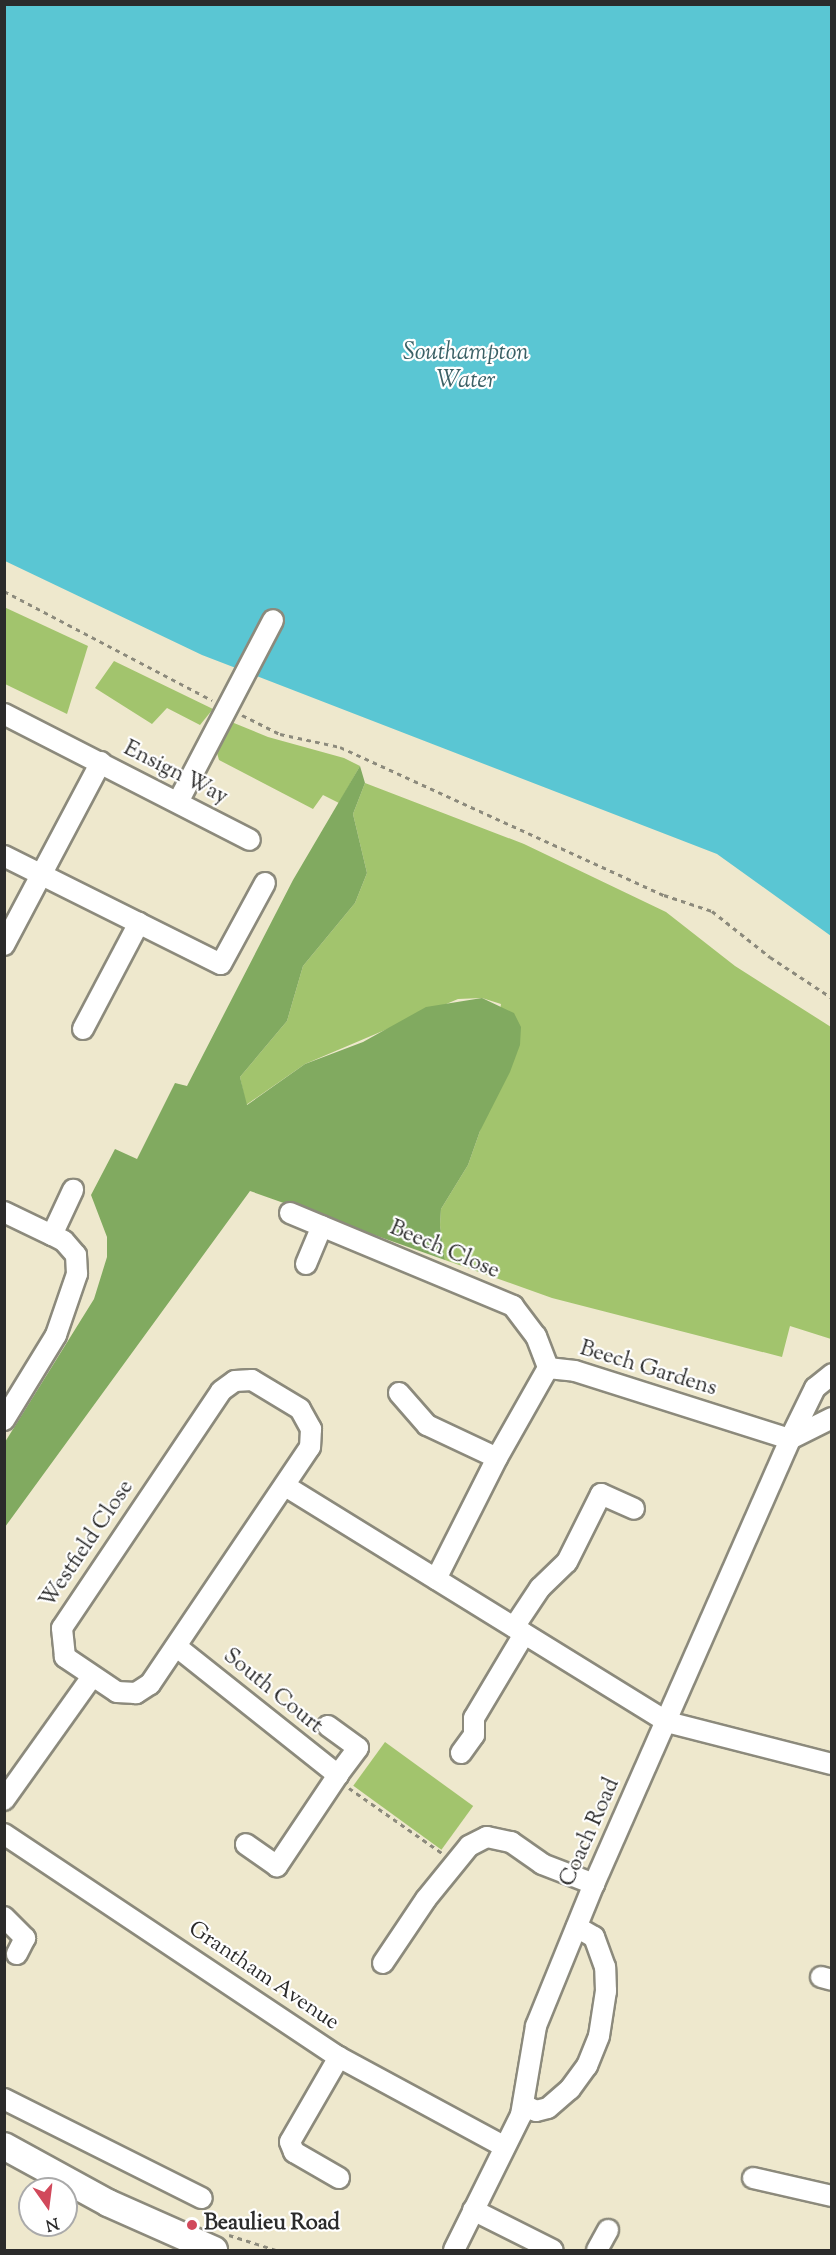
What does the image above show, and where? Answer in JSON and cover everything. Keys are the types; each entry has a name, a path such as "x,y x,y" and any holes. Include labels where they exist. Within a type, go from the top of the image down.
{"main road":[{"path":"4,2146 108,2203 214,2250"}],"street":[{"path":"178,802 273,620"},
{"path":"4,714 101,762"},
{"name":"Ensign Way","path":"4,945 101,762 250,840"},
{"path":"4,856 221,964 265,883"},
{"path":"83,1029 139,923"},
{"path":"52,1235 74,1190"},
{"path":"4,1212 64,1241 76,1255 77,1274 56,1335 4,1419"},
{"name":"Beech Close","path":"290,1213 513,1306 536,1336 548,1368"},
{"path":"306,1264 322,1226"},
{"name":"Beech Gardens","path":"436,1579 497,1458 548,1368 575,1371 790,1439"},
{"name":"Coach Road","path":"454,2250 524,2105 536,2026 594,1884 790,1439 816,1388 831,1374"},
{"name":"Westfield Close","path":"245,1379 261,1384 300,1409 309,1422 310,1447 287,1487 150,1684 136,1693 117,1692 91,1678 64,1653 61,1635 64,1622 221,1391 231,1383 245,1379"},
{"path":"399,1393 427,1425 497,1458"},
{"path":"790,1439 831,1418"},
{"path":"287,1487 667,1722 831,1764"},
{"path":"461,1753 474,1735 474,1718 540,1588 567,1562 601,1494 634,1509"},
{"name":"South Court","path":"177,1647 337,1777"},
{"path":"4,1800 91,1678"},
{"name":"South Court","path":"246,1844 277,1866 358,1748 328,1726"},
{"name":"Grantham Avenue","path":"4,1834 339,2057 503,2146"},
{"path":"384,1963 469,1846 487,1838 511,1842 542,1864 594,1884"},
{"path":"4,1917 25,1938 17,1954"},
{"path":"524,2105 536,2111 548,2108 570,2089 587,2066 598,2036 606,1991 605,1967 594,1936 577,1927"},
{"path":"339,2057 290,2142 294,2152 339,2178"},
{"path":"4,2099 195,2190"},
{"path":"753,2178 831,2196"},
{"path":"473,2210 553,2250"},
{"path":"597,2250 608,2230"}],"path":[{"path":"4,591 218,703"},
{"path":"238,713 280,734 340,747 664,895 712,911 770,957 831,998"},
{"path":"337,1777 455,1863"}],"green space":[{"path":"4,607 88,646 67,714 5,684"},
{"path":"114,661 213,709 200,725 167,708 152,724 95,688"},
{"path":"229,721 268,737 344,758 360,766 339,803 323,795 313,809 219,760 215,746"},
{"path":"360,766 365,783 353,814 367,873 355,903 303,966 287,1021 240,1077 247,1105 305,1064 363,1042 426,1007 482,998 514,1013 521,1027 520,1045 510,1072 480,1131 468,1165 441,1209 440,1225 445,1260 250,1191 5,1527 5,1442 94,1299 107,1257 107,1237 91,1195 115,1149 137,1159 175,1083 187,1086 293,880"},
{"path":"365,783 524,844 666,912 735,966 831,1027 831,1339 790,1326 782,1357 552,1298 445,1260 440,1225 441,1209 468,1165 480,1131 501,1004 482,998 458,999 305,1064 246,1105 240,1077 287,1021 303,966 355,903 367,873 353,814"},
{"path":"385,1742 473,1806 441,1850 353,1786"}],"water":[{"name":"Southampton Water","path":"4,5 831,5 831,936 717,854 202,655 5,561"}],"place":[{"name":"Beaulieu Road","path":"192,2225"}]}
